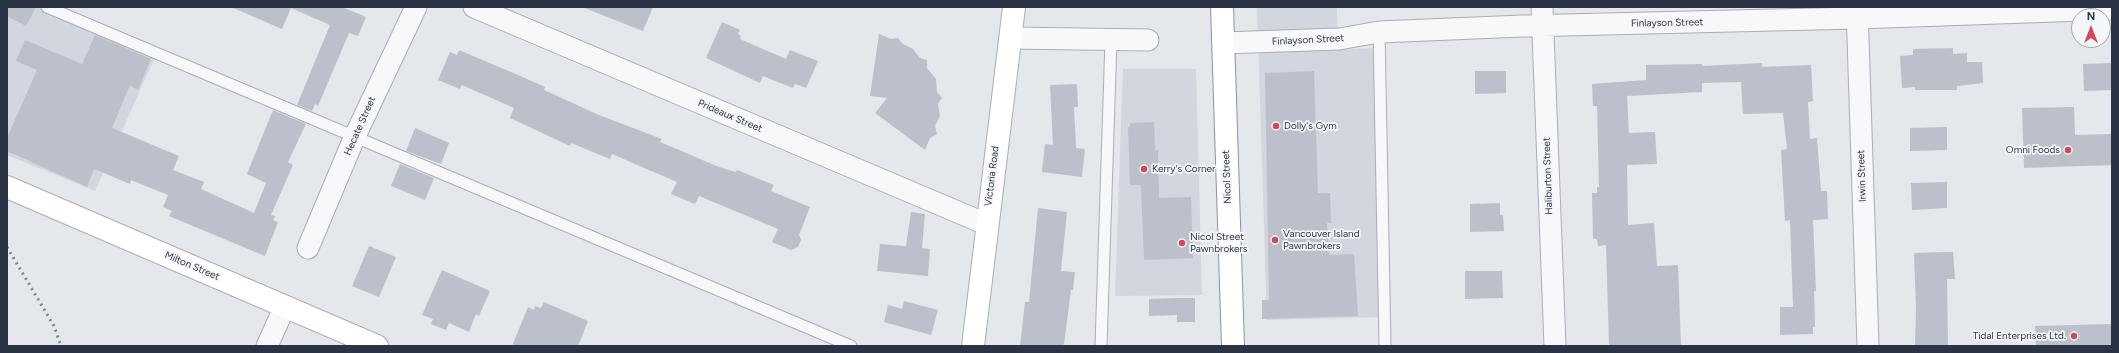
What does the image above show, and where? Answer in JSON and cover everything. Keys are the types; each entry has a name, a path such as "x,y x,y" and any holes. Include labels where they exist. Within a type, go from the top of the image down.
{"main road":[{"name":"Victoria Road","path":"972,346 1014,7"},
{"name":"Nicol Street","path":"1222,7 1233,346"},
{"name":"Milton Street","path":"7,187 378,346"}],"street":[{"name":"Hecate Street","path":"308,248 355,136 416,7"},
{"name":"Prideaux Street","path":"474,7 986,224"},
{"name":"Finlayson Street","path":"1223,43 1339,39 1379,32 1542,16 1857,13 2112,8"},
{"name":"Irwin Street","path":"1857,13 1868,346"},
{"name":"Haliburton Street","path":"1542,16 1555,346"},
{"path":"1010,38 1148,40"},
{"path":"267,346 285,306"}],"lane":[{"path":"47,7 851,346"},
{"path":"1379,32 1385,346"},
{"path":"1101,346 1111,40"}],"shaded area":[{"path":"7,7 52,7 155,57 95,191 7,155"},
{"path":"1257,7 1337,7 1338,50 1373,48 1382,317 1267,320"},
{"path":"1123,69 1196,69 1202,295 1115,296"}],"building":[{"path":"7,7 36,7 26,26 7,16"},
{"path":"231,7 342,7 366,17 358,36 349,33 318,106 315,104 312,111 297,105 330,25 291,8 282,29"},
{"path":"582,7 653,7 643,31"},
{"path":"722,22 740,30 738,34 741,36 740,39 786,59 790,50 818,61 806,88 795,84 793,88 763,76 760,83 706,58"},
{"path":"879,34 891,39 898,38 903,44 913,49 920,58 927,60 927,68 936,79 937,92 942,98 938,104 940,116 935,126 937,134 930,138 925,150 875,113 887,98 870,96"},
{"path":"95,35 151,59 138,90 130,85 112,128 179,156 173,170 204,182 201,189 254,213 266,183 247,174 273,110 306,124 288,162 293,165 271,215 275,216 273,220 278,222 265,256 169,216 172,211 163,207 168,195 131,180 130,184 94,169 87,187 7,151 7,138 37,70 16,61 25,40 82,64"},
{"path":"1953,48 1953,54 1967,53 1967,62 1982,62 1983,83 1957,86 1957,90 1915,90 1915,87 1902,88 1900,56 1913,55 1913,49"},
{"path":"459,50 545,87 544,90 599,115 662,139 660,142 719,167 736,172 737,170 774,185 771,191 810,207 799,235 801,240 798,247 791,250 772,242 778,229 699,196 695,204 671,194 677,182 612,154 610,159 571,143 570,146 510,118 514,108 462,85 460,89 438,80 450,52 457,55"},
{"path":"1762,63 1762,67 1811,65 1813,101 1808,102 1810,139 1817,138 1821,191 1827,191 1828,219 1813,220 1816,291 1814,291 1815,327 1813,327 1813,334 1780,335 1780,307 1793,307 1790,220 1785,221 1781,150 1787,149 1783,113 1743,114 1741,82 1702,83 1702,92 1627,96 1629,133 1655,132 1657,164 1627,165 1628,225 1654,223 1657,266 1678,265 1681,346 1609,346 1606,245 1598,246 1597,239 1593,239 1592,193 1597,193 1597,187 1599,187 1597,106 1593,106 1592,84 1646,80 1646,65 1702,64 1702,66"},
{"path":"2112,63 2112,90 2084,91 2083,64"},
{"path":"1314,71 1318,193 1330,193 1331,223 1327,223 1329,255 1354,254 1358,316 1262,319 1262,300 1269,300 1265,73"},
{"path":"1475,71 1506,71 1506,93 1475,94"},
{"path":"1077,84 1078,107 1074,107 1076,148 1085,149 1082,177 1042,172 1045,144 1053,145 1050,85"},
{"name":"Omni Foods","path":"2074,107 2075,135 2112,134 2112,165 2024,168 2022,108"},
{"path":"1154,122 1155,150 1158,150 1159,198 1191,197 1193,258 1144,260 1141,185 1130,185 1128,127 1130,127 1130,123"},
{"path":"1947,127 1947,150 1910,151 1910,128"},
{"path":"415,128 449,143 441,164 406,151"},
{"path":"400,164 434,178 425,200 391,186"},
{"path":"1947,182 1947,208 1912,210 1911,183"},
{"path":"1500,203 1500,215 1503,215 1504,231 1470,232 1470,204"},
{"path":"1038,208 1067,212 1061,271 1075,272 1073,290 1071,290 1064,344 1062,346 1020,346 1025,302 1029,302"},
{"path":"911,212 925,214 922,248 930,249 928,276 877,271 880,244 906,246"},
{"path":"369,246 396,257 379,297 352,286"},
{"path":"1953,252 1955,279 1947,279 1948,346 1915,346 1916,308 1914,253"},
{"path":"442,270 490,291 479,316 476,314 469,332 449,323 446,330 431,324 433,319 422,315"},
{"path":"1465,271 1502,271 1503,298 1465,299"},
{"path":"1195,298 1195,322 1177,322 1177,315 1149,316 1149,299"},
{"path":"904,301 938,310 931,335 884,322 888,305 902,309"},
{"path":"544,302 588,321 578,346 512,346 528,307 534,310 535,306 541,308"},
{"name":"Tidal Enterprises Ltd.","path":"2112,324 2112,346 2036,346 2035,326"}],"railway":[{"path":"7,247 54,326 61,346"}],"place":[{"name":"Dolly's Gym","path":"1276,126"},
{"name":"Omni Foods","path":"2068,150"},
{"name":"Kerry's Corner","path":"1144,169"},
{"name":"Vancouver Island Pawnbrokers","path":"1275,240"},
{"name":"Nicol Street Pawnbrokers","path":"1182,243"},
{"name":"Tidal Enterprises Ltd.","path":"2074,336"}]}
